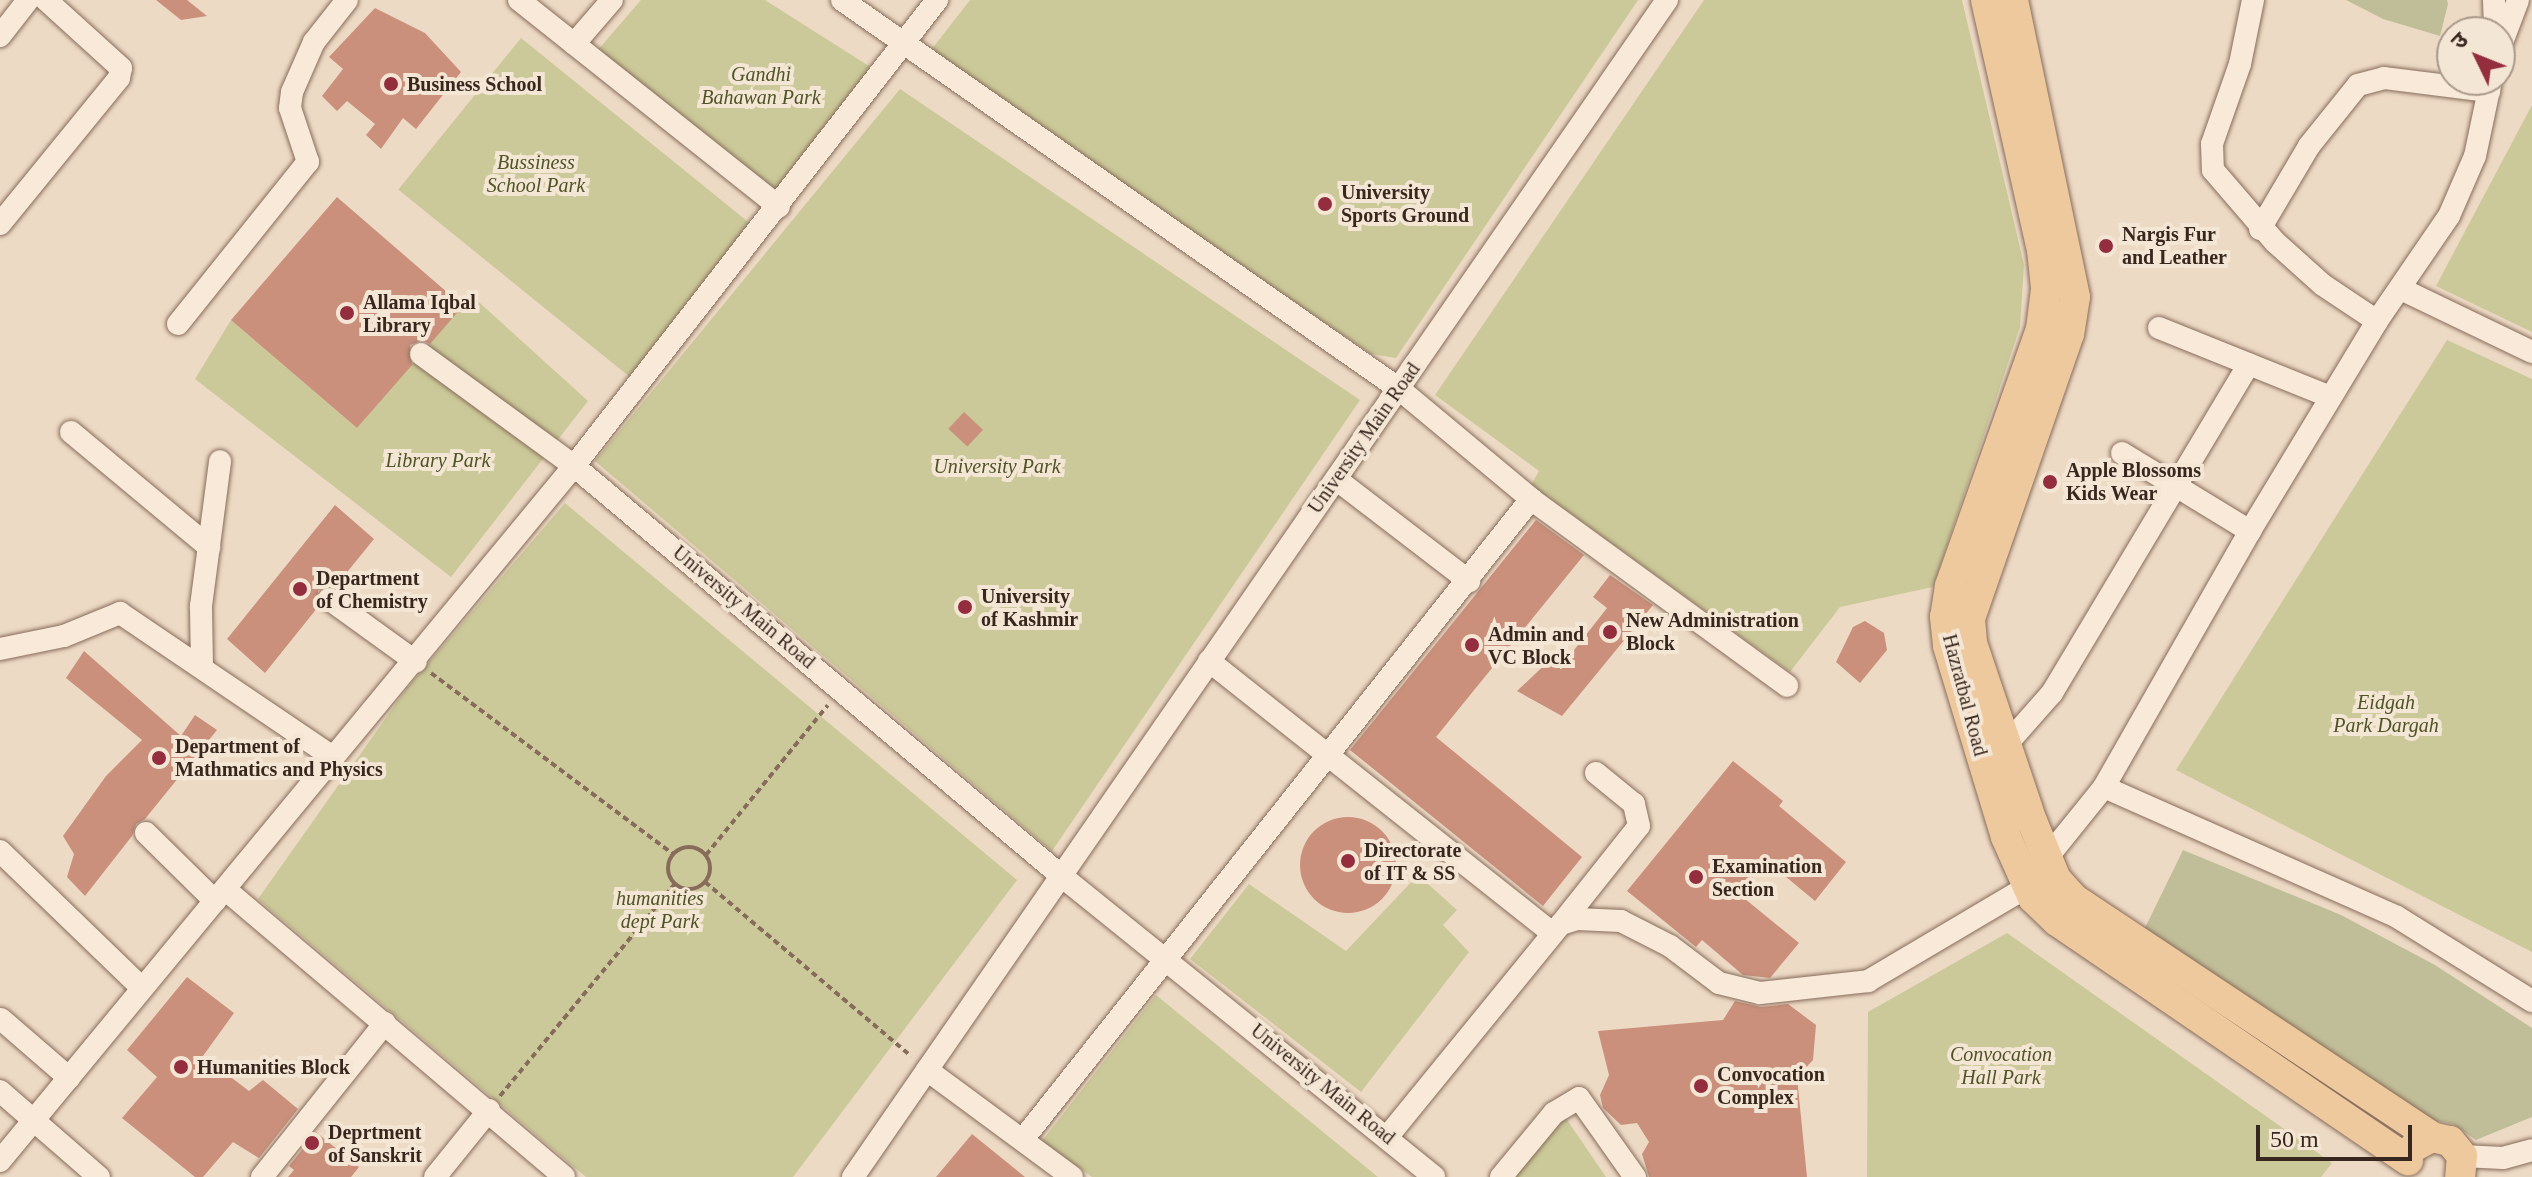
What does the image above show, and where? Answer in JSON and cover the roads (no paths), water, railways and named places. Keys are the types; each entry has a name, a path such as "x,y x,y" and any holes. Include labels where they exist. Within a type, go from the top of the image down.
{"main road":[{"name":"Hazratbal Road","path":"1986,0 2042,250 2046,289 2041,329 1950,586 1945,617 1948,646 2024,882 2057,921 2406,1171"},
{"name":"Hazratbal Road","path":"2013,0 2075,297 2069,334 1970,619 1972,643 2046,859 2074,899 2432,1137 2450,1141 2466,1169"},
{"path":"2024,882 2046,859"},
{"path":"2406,1171 2416,1145 2432,1137"}],"street":[{"path":"0,36 28,0"},
{"path":"0,224 121,68 46,0"},
{"path":"178,324 300,177 308,162 290,108 292,92 314,42 347,0"},
{"path":"519,0 779,207"},
{"path":"574,44 612,0"},
{"path":"842,0 1398,388 1531,499 1787,686"},
{"path":"0,1161 416,662 779,207 937,0"},
{"name":"University Main Road","path":"853,1177 1059,874 1667,0"},
{"path":"2253,0 2210,162 2260,229 2323,285 2377,321"},
{"path":"2260,229 2309,146 2358,85 2384,78 2436,82"},
{"path":"2046,859 2104,787 2250,531 2377,321 2401,289 2459,194 2475,156 2488,96"},
{"path":"2401,289 2532,352"},
{"path":"2159,328 2331,397"},
{"name":"University Main Road","path":"421,354 574,466 1059,874 1168,958 1388,1136 1434,1177"},
{"path":"2006,745 2052,693 2249,364"},
{"path":"71,432 209,547"},
{"path":"2122,453 2250,531"},
{"path":"202,666 201,606 220,461"},
{"path":"1336,479 1469,581"},
{"path":"1024,1138 1332,755 1531,499"},
{"path":"329,599 416,662"},
{"path":"0,649 64,636 120,613 334,758"},
{"path":"1209,661 1556,928"},
{"path":"1388,1136 1639,826 1634,804 1596,773"},
{"path":"2104,787 2397,917 2532,1001"},
{"path":"146,833 385,1023 564,1177"},
{"path":"0,851 142,988"},
{"path":"1556,928 1577,919 1621,921 1670,946 1730,988 1776,992 1868,981 2024,882"},
{"path":"1,1019 69,1078"},
{"path":"262,1177 385,1023"},
{"path":"927,1070 1024,1138 1072,1177"},
{"path":"0,1091 99,1177"},
{"path":"1501,1177 1562,1105 1579,1098 1635,1177"},
{"path":"435,1177 489,1110"},
{"path":"2466,1169 2532,1150"}],"place":[{"name":"Business School","path":"391,84"},
{"name":"University Sports Ground","path":"1325,204"},
{"name":"Nargis Fur and Leather","path":"2106,246"},
{"name":"Allama Iqbal Library","path":"347,313"},
{"name":"Apple Blossoms Kids Wear","path":"2050,482"},
{"name":"Department of Chemistry","path":"300,589"},
{"name":"University of Kashmir","path":"965,607"},
{"name":"New Administration Block","path":"1610,632"},
{"name":"Admin and VC Block","path":"1472,645"},
{"name":"Department of Mathmatics and Physics","path":"159,758"},
{"name":"Directorate of IT & SS","path":"1348,861"},
{"name":"Examination Section","path":"1696,877"},
{"name":"Humanities Block","path":"181,1067"},
{"name":"Convocation Complex","path":"1701,1086"},
{"name":"Deprtment of Sanskrit","path":"312,1143"}],"park label":[{"name":"Gandhi Bahawan Park","path":"761,86"},
{"name":"Bussiness School Park","path":"536,174"},
{"name":"Library Park","path":"438,460"},
{"name":"University Park","path":"997,466"},
{"name":"Eidgah Park Dargah","path":"2386,714"},
{"name":"humanities dept Park","path":"660,910"},
{"name":"Convocation Hall Park","path":"2001,1066"}]}
